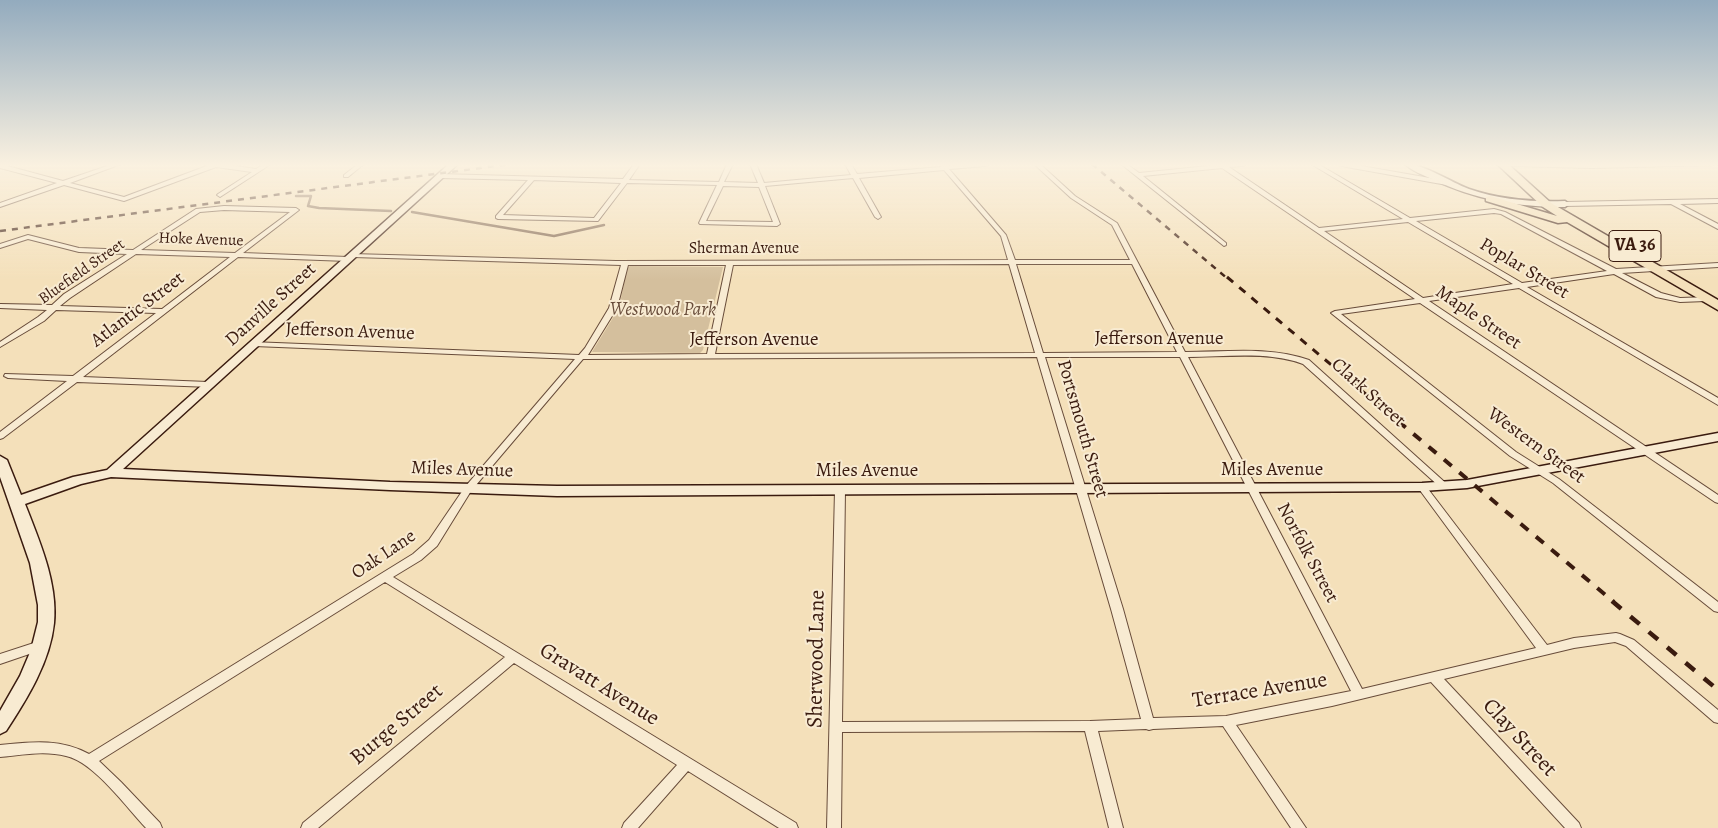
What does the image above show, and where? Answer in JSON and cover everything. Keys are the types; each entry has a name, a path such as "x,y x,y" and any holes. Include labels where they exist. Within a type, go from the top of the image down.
{"highway":[{"path":"1503,203 1536,212 1603,239"},
{"name":"VA 36","path":"1544,203 1651,267 1714,300"},
{"name":"VA 36","path":"1565,204 1670,266 1714,300"}],"street":[{"name":"Danville Street","path":"112,473 410,203"},
{"path":"511,203 498,217 596,220 609,203"},
{"path":"712,203 702,223 778,224 769,203"},
{"path":"870,203 878,217"},
{"name":"Portsmouth Street","path":"975,203 1004,236 1013,262 1150,725"},
{"name":"Norfolk Street","path":"1082,203 1115,224 1359,694"},
{"path":"1173,203 1224,244"},
{"name":"Maple Street","path":"1278,203 1718,500"},
{"name":"Poplar Street","path":"1380,203 1718,402"},
{"path":"1511,203 1547,205 1638,203"},
{"path":"1673,203 1718,227"},
{"name":"Bluefield Street","path":"0,345 54,308 67,296 201,209 296,210"},
{"name":"Atlantic Street","path":"0,436 296,210"},
{"path":"1318,230 1488,210 1499,212 1666,297 1680,300 1714,300"},
{"name":"Hoke Avenue","path":"0,246 25,238 70,249 350,257"},
{"name":"Sherman Avenue","path":"350,257 625,263 1135,262"},
{"path":"710,357 730,262"},
{"name":"Oak Lane","path":"88,761 386,577 417,557 433,543 468,490 582,357 598,335 613,308 625,263"},
{"path":"1421,299 1651,267 1718,265"},
{"name":"Western Street","path":"1421,299 1337,312 1336,315 1513,454 1540,470 1717,605"},
{"path":"0,306 164,311"},
{"name":"Jefferson Avenue","path":"254,344 582,357 1254,354"},
{"name":"Clark Street","path":"1254,354 1292,357 1306,362 1444,486"},
{"path":"8,376 208,385"},
{"name":"Miles Avenue","path":"16,502 78,480 112,473 468,490 1422,487 1444,486 1540,470 1718,437"},
{"path":"0,460 44,587 46,620 40,646 28,678 0,726"},
{"path":"1422,487 1544,650"},
{"name":"Sherwood Lane","path":"834,828 840,490"},
{"name":"Gravatt Avenue","path":"386,577 791,828"},
{"name":"Terrace Avenue","path":"835,727 1090,726 1226,721 1266,715 1595,639 1616,637 1624,639"},
{"path":"1624,639 1718,718"},
{"path":"0,659 40,646"},
{"name":"Burge Street","path":"308,828 514,656"},
{"name":"Clay Street","path":"1434,676 1574,828"},
{"path":"1226,721 1299,828"},
{"path":"1090,726 1116,828"},
{"path":"0,751 50,748 74,753 88,761 156,828"},
{"path":"629,828 687,762"}],"green space":[{"name":"Westwood Park","path":"630,266 723,267 703,350 700,353 592,352 619,308 627,268"}],"waterway":[{"path":"309,203 308,206 319,208 391,211"},
{"path":"412,212 554,236 604,225"}],"railway":[{"path":"0,231 216,203"},
{"path":"1138,203 1228,279"},
{"path":"1227,277 1399,422"},
{"path":"1398,421 1614,602"},
{"path":"1612,601 1718,690"}]}
